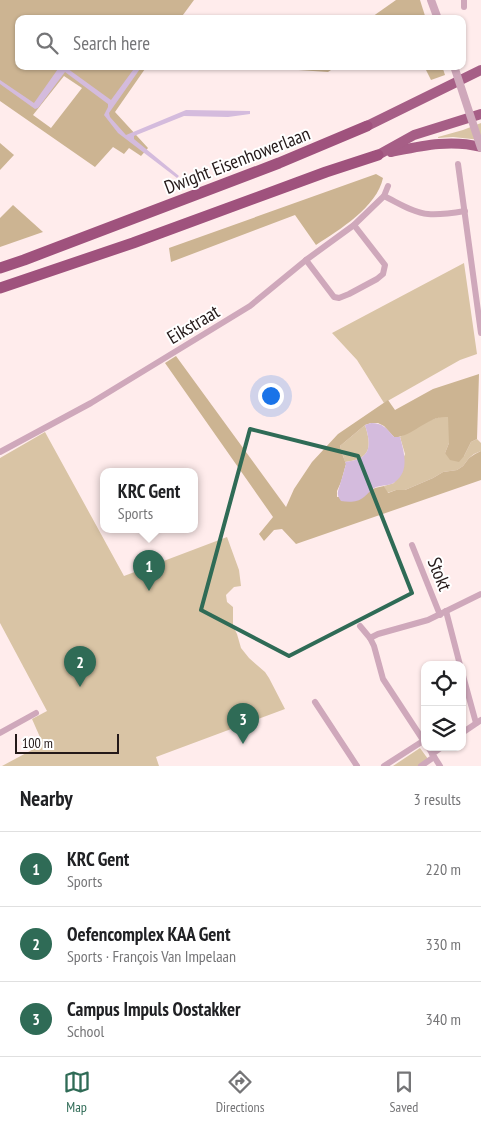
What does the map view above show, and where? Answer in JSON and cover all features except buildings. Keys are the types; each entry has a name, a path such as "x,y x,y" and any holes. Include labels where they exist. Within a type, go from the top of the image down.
{"highway":[{"name":"Dwight Eisenhowerlaan","path":"0,268 279,163 367,126 481,70"},
{"path":"378,154 414,135 481,114"},
{"path":"0,288 133,243 378,154 428,144 444,143 481,147"}],"street":[{"path":"431,0 437,15"},
{"path":"455,70 481,147"},
{"path":"458,164 481,333"},
{"name":"Eikstraat","path":"0,452 91,403 250,306 306,260 354,225 384,196 388,186"},
{"path":"384,196 411,209 428,214 464,211"},
{"path":"306,260 334,297 339,298 383,274 385,265 354,225"},
{"name":"Stokt","path":"412,545 443,613 459,661"},
{"path":"370,638 428,620 481,594"},
{"path":"360,626 374,646 383,679 421,738"},
{"path":"466,684 479,722 466,730"},
{"path":"315,702 357,766"},
{"path":"0,733 36,713"},
{"path":"384,766 421,746"},
{"path":"430,751 440,766"},
{"path":"421,766 438,751"}],"highlighted area":[{"path":"250,429 358,456 412,593 289,656 201,610"}],"shaded area":[{"path":"0,0 194,0 183,15 15,15 15,70 144,70 115,112 148,148 141,156 129,148 124,154 113,147 95,167 0,101","holes":["64,76 82,88 51,128 33,115"]},
{"path":"396,0 420,0 425,15 375,15"},
{"path":"57,70 70,70 111,100 133,70 139,70 109,113 110,117 126,135 186,110 250,111 250,114 228,117 184,116 134,136 134,139 179,176 177,178 118,133 104,115 108,104 65,72 38,108 35,109 0,84 0,80 34,103"},
{"path":"299,70 331,70 328,72"},
{"path":"426,70 443,70 445,75 431,80"},
{"path":"481,123 481,140 453,137 438,138 438,137"},
{"path":"0,143 14,155 0,170"},
{"path":"376,174 383,178 373,199 356,217 316,245 295,215 171,262 169,248"},
{"path":"13,205 43,232 0,247 0,218"},
{"path":"464,263 477,354 460,360 384,403 357,360 332,333"},
{"path":"176,356 286,507 294,489 312,462 338,434 388,400 395,410 433,389 479,374 477,439 471,442 459,462 450,460 445,453 449,443 448,417 433,419 407,434 394,437 384,426 378,423 371,423 365,425 340,446 346,464 337,491 337,497 365,494 375,488 384,486 388,493 396,490 405,490 443,472 457,470 469,458 481,451 481,480 296,544 282,529 274,530 264,541 259,534 273,517 165,363"},
{"path":"442,416 449,417 449,443 445,453 464,456 471,442 477,439 481,443 481,451 474,454 457,470 443,472 405,490 387,493 384,486 394,483 405,454 400,437 426,422"},
{"path":"371,423 381,425 394,437 400,437 405,461 403,472 400,478 393,483 376,487 358,500 350,502 341,501 338,491 345,462 365,455 369,446 365,425"},
{"path":"365,425 369,446 365,455 345,462 340,446"},
{"path":"45,432 124,576 227,537 239,570 241,586 234,587 226,595 227,602 233,607 233,626 241,648 265,672 285,709 156,757 159,766 2,766 43,744 32,719 47,711 0,623 0,458"},
{"path":"420,748 428,759 418,766 393,766"}],"place":[{"name":"KRC Gent","path":"149,591"},
{"name":"Oefencomplex KAA Gent","path":"80,687"},
{"name":"Campus Impuls Oostakker","path":"243,744"}]}
